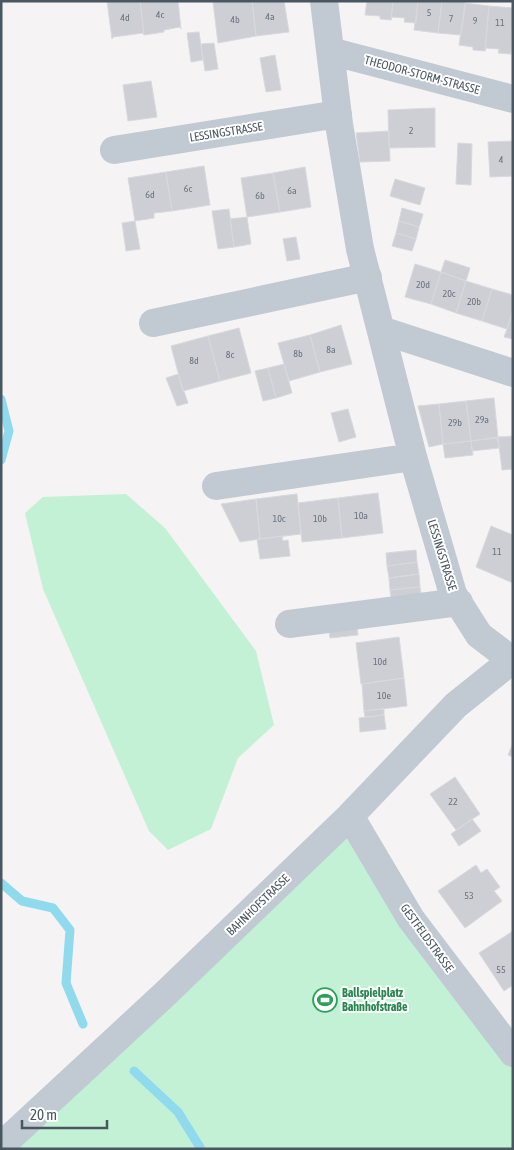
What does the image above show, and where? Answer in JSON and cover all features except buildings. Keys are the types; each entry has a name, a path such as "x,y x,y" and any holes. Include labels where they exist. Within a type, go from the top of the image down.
{"street":[{"name":"LESSINGSTRASSE","path":"324,1 338,114 360,249 413,457 454,594 479,635 512,661"},
{"name":"THEODOR-STORM-STRASSE","path":"330,51 513,99"},
{"name":"LESSINGSTRASSE","path":"114,150 338,114"},
{"path":"153,323 368,278"},
{"path":"381,330 513,373"},
{"path":"216,486 413,457"},
{"path":"289,624 459,602"},
{"name":"BAHNHOFSTRASSE","path":"1,1146 165,994 350,816 456,705 512,661"},
{"name":"GESTFELDSTRASSE","path":"350,816 411,918 513,1053"}],"green space":[{"path":"126,494 165,528 256,651 274,725 238,758 211,829 168,850 149,831 43,589 25,513 43,497"},
{"path":"350,816 513,1053 513,1149 1,1149"}],"waterway":[{"path":"1,399 9,431 1,460"},
{"path":"1,883 22,901 53,908 70,930 66,983 83,1024"},
{"path":"134,1071 178,1112 201,1149"}],"place":[{"name":"Ballspielplatz Bahnhofstraße","path":"325,1000"}]}
